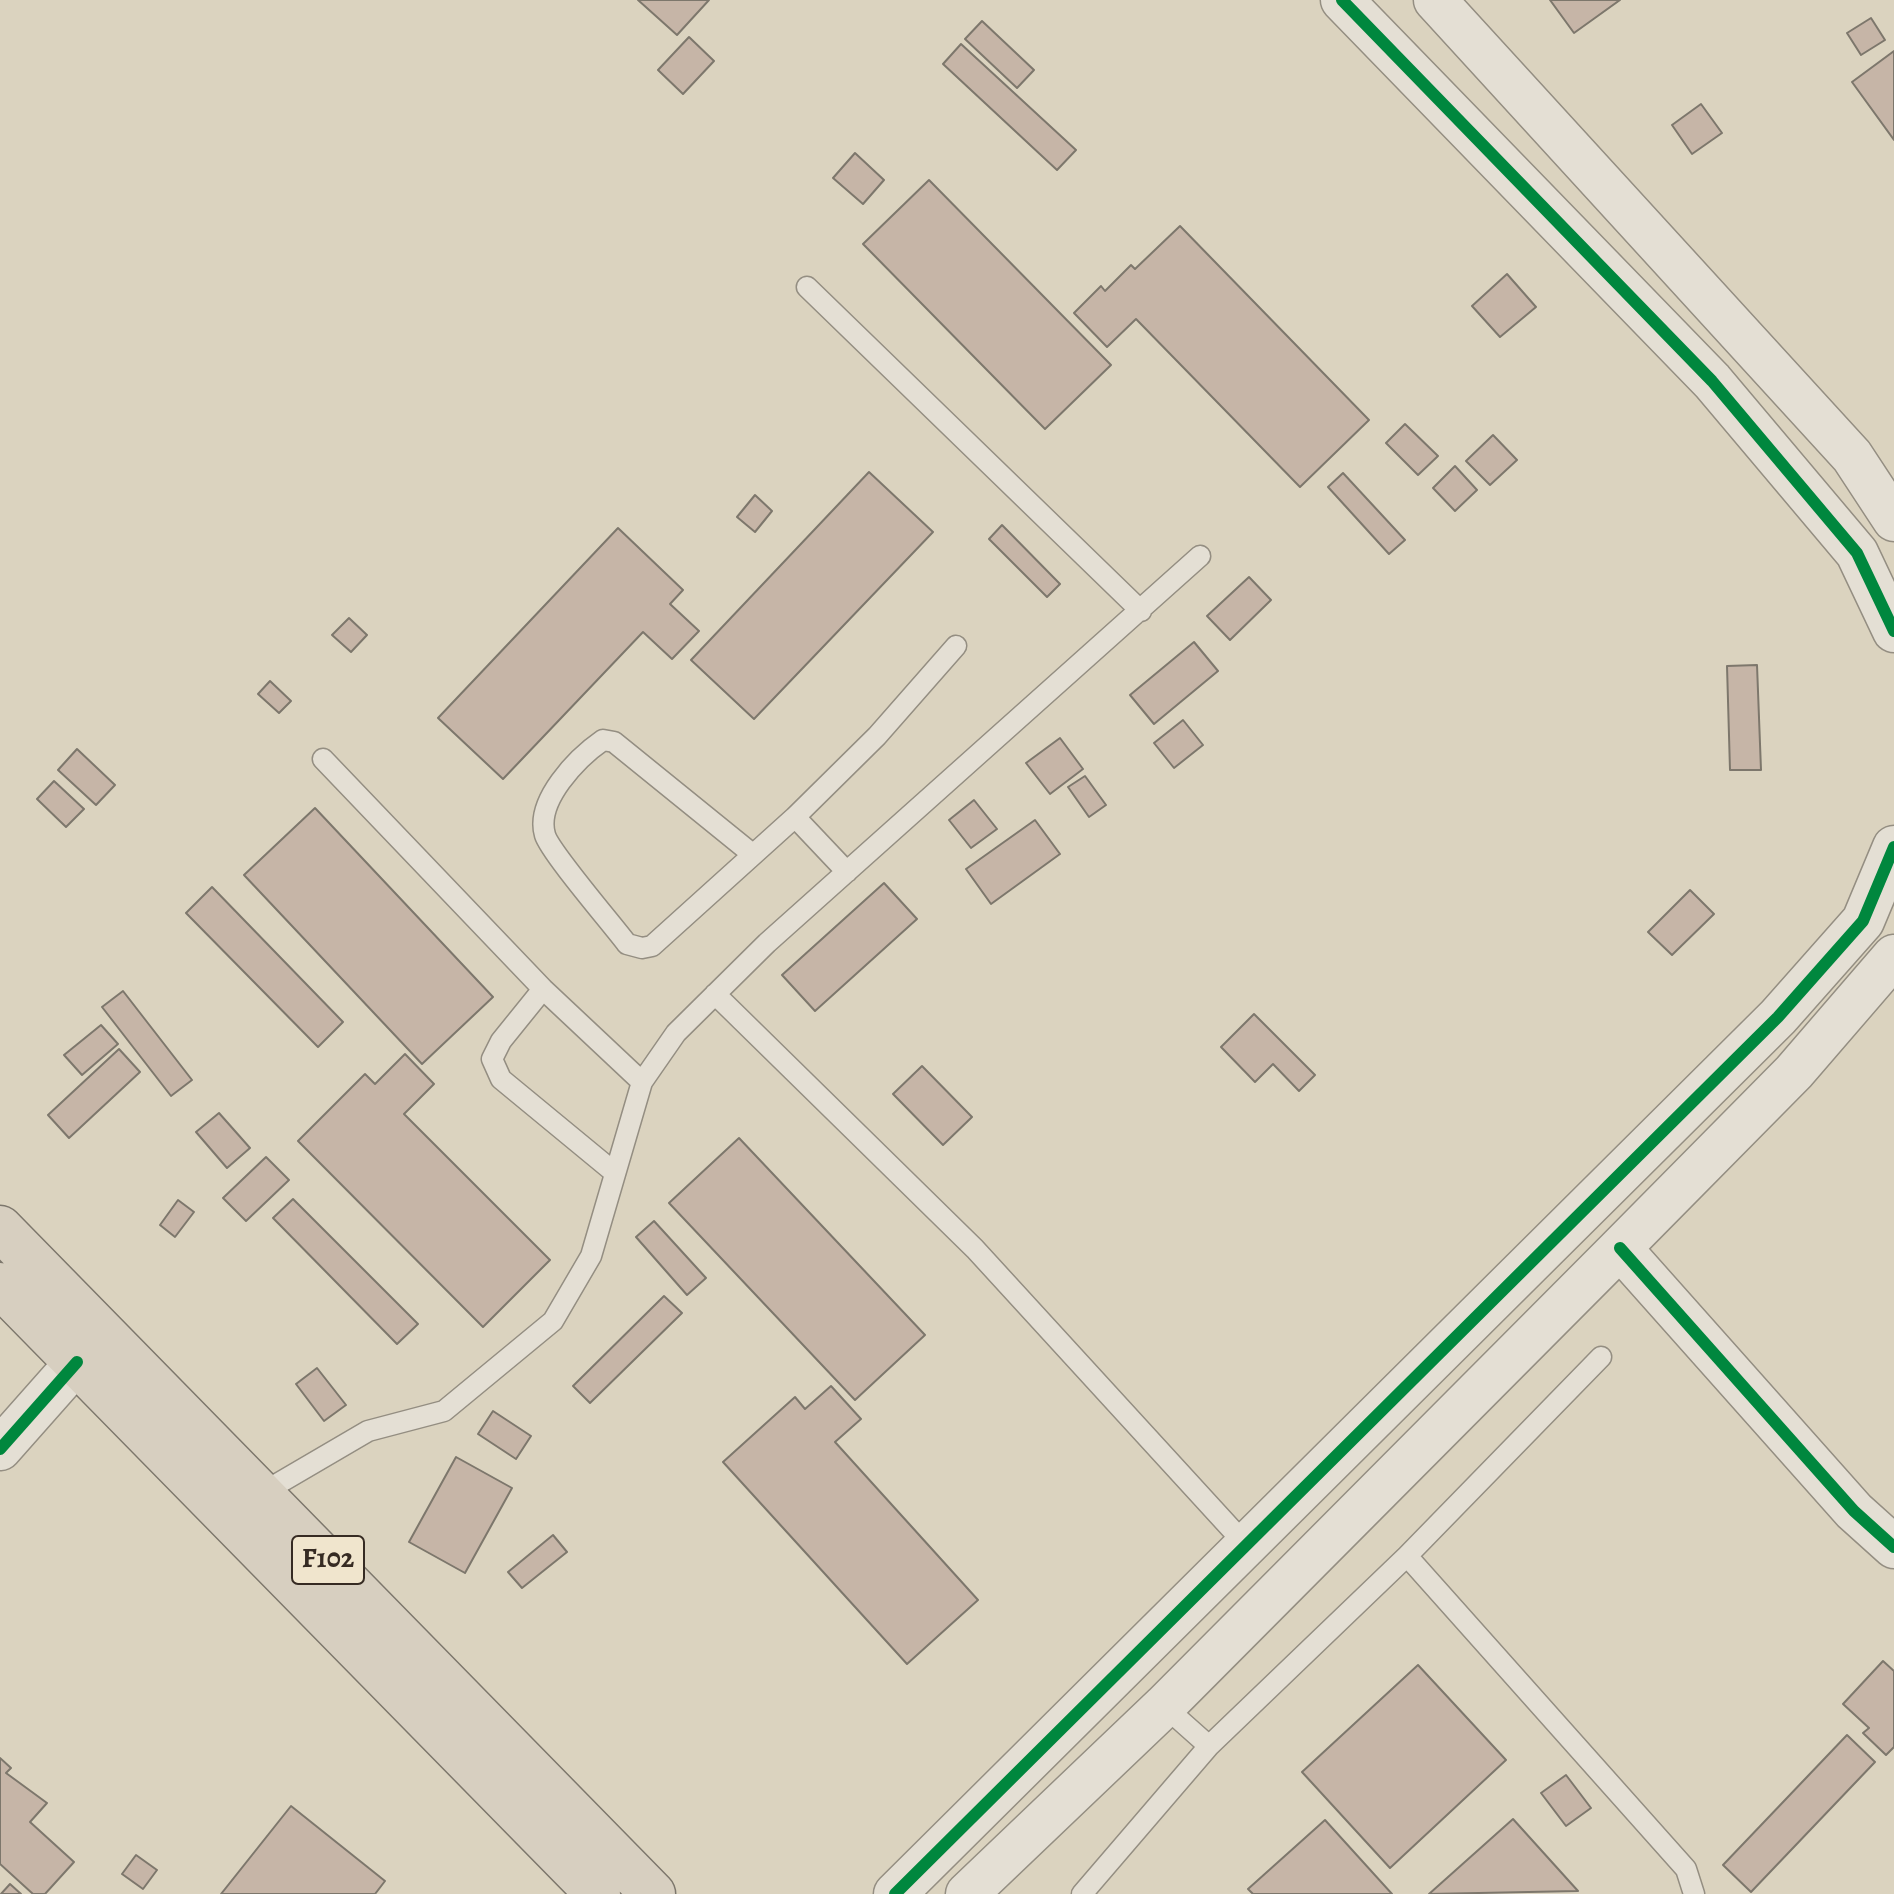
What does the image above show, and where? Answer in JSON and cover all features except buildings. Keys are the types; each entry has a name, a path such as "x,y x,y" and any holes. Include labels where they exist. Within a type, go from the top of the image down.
{"highway":[{"name":"F102","path":"0,1228 653,1894"},
{"name":"F102","path":"0,1285 598,1894"}],"street":[{"path":"1342,0 1712,381 1857,553 1894,631"},
{"path":"1435,0 1842,445 1894,520"},
{"path":"895,1894 1778,1017 1863,921 1894,847"},
{"path":"967,1894 1164,1706 1794,1072 1894,956"},
{"path":"1620,1248 1854,1511 1894,1547"},
{"path":"0,1449 77,1362"}],"lane":[{"path":"807,287 1141,611"},
{"path":"262,1493 368,1431 444,1411 553,1321 591,1256 642,1082 676,1033 847,872 1200,556"},
{"path":"751,853 614,742 603,740 594,746 558,786 544,811 545,837 627,944 642,948 652,946 751,853 795,817 877,736 956,646"},
{"path":"323,759 543,989 642,1082"},
{"path":"795,817 847,872"},
{"path":"543,989 501,1041 492,1059 501,1079 615,1173"},
{"path":"715,994 975,1249 1246,1545"},
{"path":"1082,1894 1209,1746 1407,1556 1601,1357"},
{"path":"1407,1556 1686,1869 1694,1894"},
{"path":"1164,1706 1209,1746"}],"cycle path":[{"path":"1342,0 1712,381 1857,553 1894,631"},
{"path":"895,1894 1778,1017 1863,921 1894,847"},
{"path":"1620,1248 1854,1511 1894,1547"},
{"path":"0,1449 77,1362"}]}
